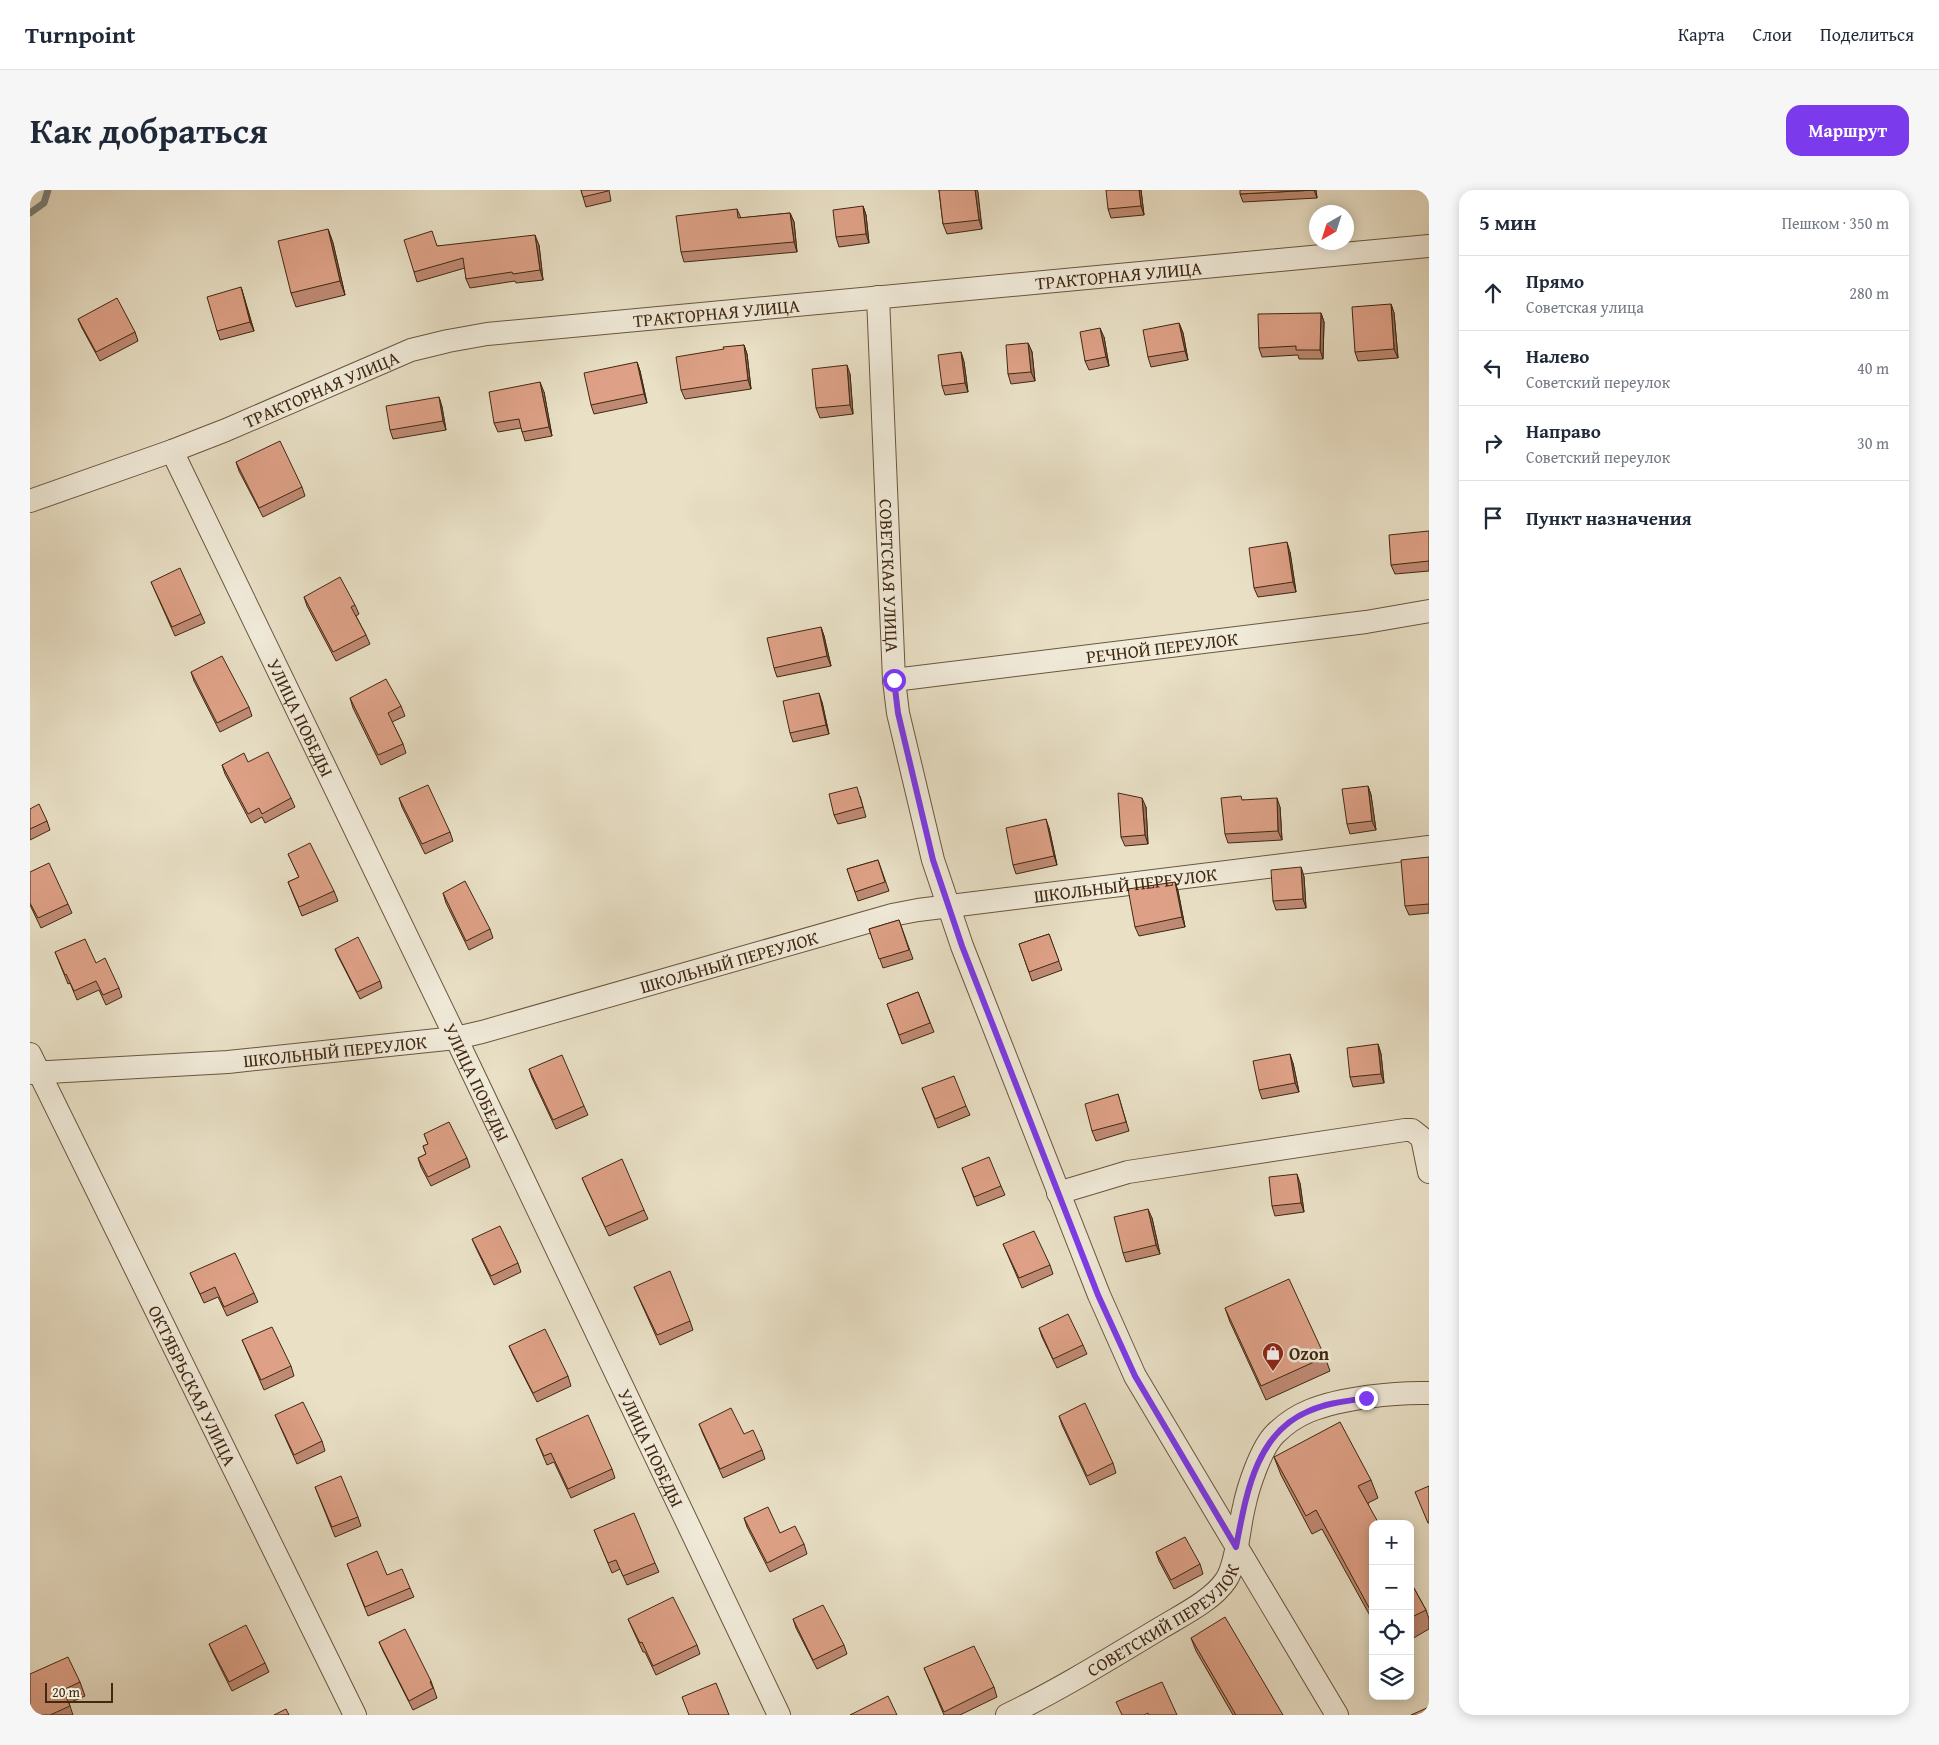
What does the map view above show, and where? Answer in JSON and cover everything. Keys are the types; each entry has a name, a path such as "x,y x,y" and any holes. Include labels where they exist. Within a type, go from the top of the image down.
{"street":[{"name":"ТРАКТОРНАЯ УЛИЦА","path":"30,501 172,452 411,350 448,340 487,334 1429,246"},
{"name":"СОВЕТСКАЯ УЛИЦА","path":"878,297 894,680 898,713 931,851 948,906 1098,1295 1135,1376 1337,1715"},
{"name":"УЛИЦА ПОБЕДЫ","path":"172,452 456,1038 779,1715"},
{"name":"РЕЧНОЙ ПЕРЕУЛОК","path":"894,680 1366,622 1429,611"},
{"name":"ШКОЛЬНЫЙ ПЕРЕУЛОК","path":"33,1067 228,1062 456,1038 892,915 948,906 1429,847"},
{"name":"ОКТЯБРЬСКАЯ УЛИЦА","path":"33,1067 250,1497 356,1715"},
{"path":"1058,1193 1128,1172 1405,1130 1412,1130 1422,1138 1429,1172"},
{"name":"СОВЕТСКИЙ ПЕРЕУЛОК","path":"1007,1715 1079,1677 1199,1604 1226,1580 1232,1566 1244,1506 1262,1452 1274,1435 1309,1411 1338,1402 1413,1392 1429,1393"}],"building":[{"path":"581,190 608,190 608,191 583,197"},
{"path":"939,190 975,190 979,220 943,224"},
{"path":"1106,190 1139,190 1141,206 1108,209"},
{"path":"1240,190 1314,190 1240,194"},
{"path":"863,206 866,234 836,237 833,210"},
{"path":"737,209 738,218 790,213 794,242 681,252 676,216"},
{"path":"328,229 340,281 291,293 278,241"},
{"path":"432,231 437,246 535,235 540,270 466,279 463,258 414,272 404,240"},
{"path":"241,287 250,322 217,331 207,297"},
{"path":"117,298 135,332 96,352 78,319"},
{"path":"1391,304 1394,349 1355,352 1352,307"},
{"path":"1321,313 1320,350 1296,350 1296,346 1259,348 1258,314"},
{"path":"1179,323 1185,351 1148,357 1143,330"},
{"path":"1100,328 1106,357 1085,361 1080,332"},
{"path":"1028,343 1031,372 1008,374 1006,345"},
{"path":"744,345 748,380 681,390 676,357 724,349 723,347"},
{"path":"961,352 965,383 942,386 938,355"},
{"path":"637,362 644,394 591,405 584,373"},
{"path":"847,365 850,405 816,408 812,369"},
{"path":"540,382 549,427 522,432 519,419 494,423 489,392"},
{"path":"439,397 443,421 390,430 386,406"},
{"path":"280,441 302,487 259,508 236,462"},
{"path":"1429,531 1429,561 1391,565 1389,535"},
{"path":"1287,542 1293,582 1254,588 1249,548"},
{"path":"180,568 201,614 172,627 151,582"},
{"path":"340,577 355,605 351,607 366,635 333,652 304,597"},
{"path":"821,627 827,656 774,668 767,638"},
{"path":"222,656 249,707 217,723 191,672"},
{"path":"386,679 401,706 388,713 403,744 378,755 350,698"},
{"path":"819,693 826,725 790,733 783,701"},
{"path":"268,752 291,798 262,814 259,808 248,814 222,765 244,753 248,762"},
{"path":"428,785 450,832 422,844 399,798"},
{"path":"1368,786 1372,821 1347,824 1342,789"},
{"path":"857,787 863,807 834,815 829,794"},
{"path":"1118,793 1142,798 1145,835 1121,837"},
{"path":"1241,796 1242,800 1277,798 1278,831 1225,834 1221,798"},
{"path":"39,804 47,821 30,829 30,809"},
{"path":"1046,819 1054,856 1013,865 1006,828"},
{"path":"310,843 334,891 299,907 288,882 299,877 288,854"},
{"path":"1429,857 1429,904 1405,906 1401,860"},
{"path":"878,860 885,882 855,892 847,869"},
{"path":"49,863 68,904 38,918 30,903 30,872"},
{"path":"1301,867 1303,899 1273,901 1271,870"},
{"path":"465,881 490,929 466,941 443,893"},
{"path":"1175,882 1182,917 1135,927 1128,889"},
{"path":"899,920 909,950 879,959 869,929"},
{"path":"1049,934 1059,961 1029,972 1019,944"},
{"path":"358,937 380,981 357,992 335,949"},
{"path":"85,939 96,963 105,958 119,988 103,995 96,981 74,991 55,952"},
{"path":"918,992 930,1023 899,1035 887,1004"},
{"path":"1378,1044 1381,1074 1350,1077 1347,1048"},
{"path":"1290,1054 1295,1083 1259,1090 1253,1061"},
{"path":"562,1055 584,1106 553,1120 529,1069"},
{"path":"954,1076 966,1106 935,1119 922,1088"},
{"path":"1118,1094 1126,1122 1092,1131 1085,1104"},
{"path":"449,1122 467,1158 428,1177 418,1158 426,1154 423,1146 428,1144 424,1134"},
{"path":"989,1157 1001,1186 974,1197 962,1168"},
{"path":"622,1159 644,1210 605,1227 582,1178"},
{"path":"1297,1174 1301,1203 1272,1206 1269,1177"},
{"path":"1148,1209 1156,1245 1123,1253 1114,1217"},
{"path":"500,1226 518,1263 491,1276 472,1239"},
{"path":"1034,1231 1050,1265 1019,1278 1003,1244"},
{"path":"235,1253 254,1293 224,1307 215,1287 200,1294 190,1273"},
{"path":"670,1271 690,1321 657,1335 634,1287"},
{"path":"1289,1279 1325,1357 1261,1386 1225,1308"},
{"path":"1068,1314 1083,1345 1053,1359 1039,1328"},
{"path":"272,1327 291,1366 261,1380 242,1340"},
{"path":"545,1329 568,1376 533,1393 509,1346"},
{"path":"303,1402 322,1441 294,1455 275,1415"},
{"path":"1085,1403 1113,1463 1087,1476 1059,1416"},
{"path":"731,1408 744,1434 753,1430 762,1450 720,1469 699,1424"},
{"path":"588,1415 612,1469 568,1489 551,1453 544,1456 536,1439"},
{"path":"1340,1422 1371,1480 1358,1486 1377,1520 1369,1520 1369,1608 1316,1510 1306,1516 1274,1457"},
{"path":"341,1476 358,1517 332,1527 315,1487"},
{"path":"1429,1486 1429,1523 1428,1523 1415,1492"},
{"path":"768,1507 780,1533 795,1526 804,1544 767,1563 744,1518"},
{"path":"634,1513 655,1563 623,1576 616,1560 608,1563 594,1530"},
{"path":"1185,1537 1200,1564 1171,1580 1156,1552"},
{"path":"377,1551 387,1575 402,1569 410,1588 365,1607 347,1564"},
{"path":"1414,1588 1426,1610 1414,1616"},
{"path":"673,1597 697,1645 653,1666 642,1642 640,1643 628,1619"},
{"path":"823,1605 844,1645 813,1660 793,1619"},
{"path":"1225,1617 1283,1715 1236,1715 1191,1638"},
{"path":"246,1625 265,1663 229,1682 209,1644"},
{"path":"405,1629 433,1688 409,1701 379,1642"},
{"path":"974,1646 994,1687 944,1712 924,1668"},
{"path":"68,1657 80,1682 63,1690 70,1706 50,1715 30,1715 30,1674"},
{"path":"1162,1682 1177,1715 1148,1715 1148,1713 1144,1715 1122,1715 1116,1702"},
{"path":"716,1683 729,1715 689,1715 682,1697"},
{"path":"888,1696 897,1715 850,1715"},
{"path":"1429,1707 1429,1715 1411,1715"},
{"path":"286,1709 289,1715 274,1715"}],"waterway":[{"path":"30,213 44,203 48,190"}],"place":[{"name":"Ozon","path":"1273,1372"}],"route":[{"path":"894,680 898,713 933,860 962,946 1098,1295 1135,1376 1236,1547 1244,1506 1262,1452 1274,1435 1309,1411 1338,1402 1366,1398"}]}
